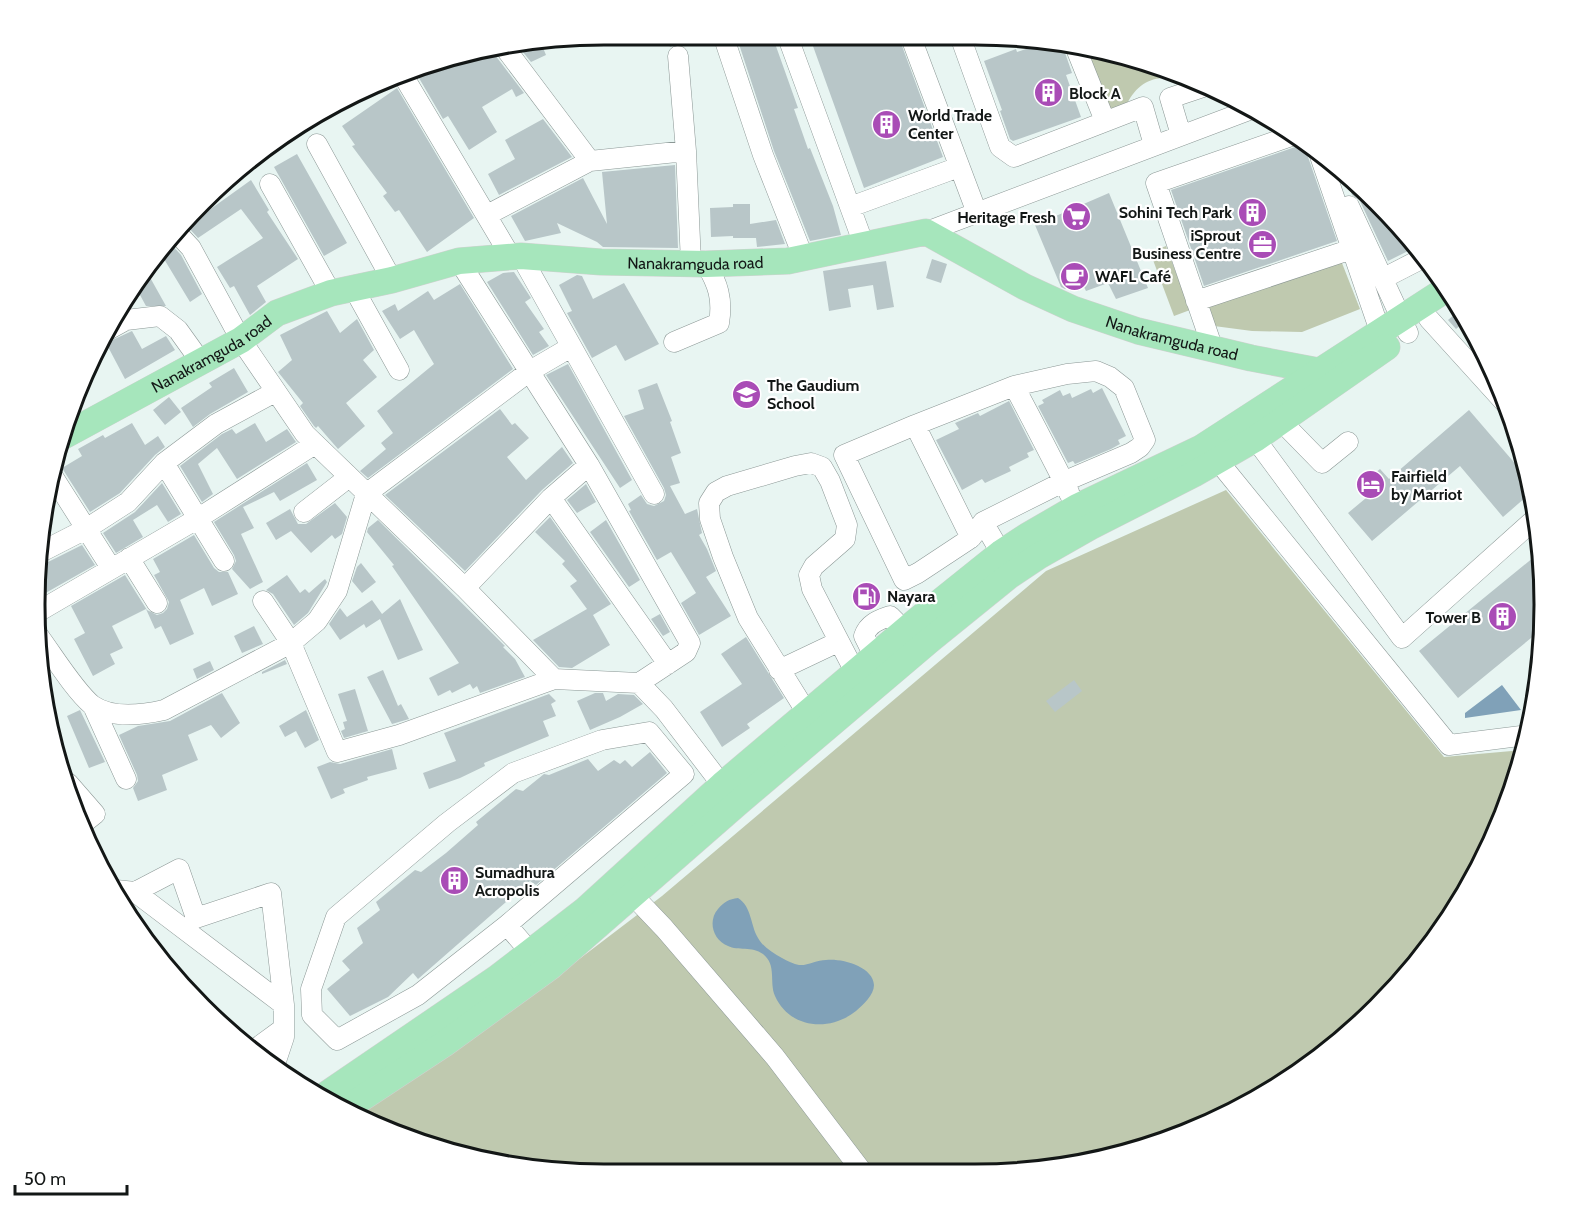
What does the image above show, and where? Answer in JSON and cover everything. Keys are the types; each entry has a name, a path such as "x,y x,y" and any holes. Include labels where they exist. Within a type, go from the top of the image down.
{"main road":[{"name":"Nanakramguda road","path":"73,431 241,340 277,313 343,291 459,261 516,256 601,262 699,263 804,259 926,232 1025,287 1072,309 1138,331 1325,379"},
{"path":"330,1092 626,888 739,802 1009,576 1090,527 1218,461 1249,430 1394,333 1440,294"},
{"path":"1394,333 1429,319 1448,307"},
{"path":"353,1104 501,1004 550,967 722,785 904,630 1001,553 1077,507 1201,448 1281,421 1325,379"}],"street":[{"path":"726,45 763,155 804,259"},
{"path":"791,45 864,245"},
{"path":"914,45 977,213"},
{"path":"963,45 1000,147 1014,157 1105,121 1194,90"},
{"path":"509,54 590,161"},
{"path":"1079,55 1105,121"},
{"path":"674,342 719,323 720,295 717,283 699,263 678,56"},
{"path":"407,82 487,215 516,256 571,347 654,494"},
{"path":"1170,98 1181,135"},
{"path":"1143,107 1154,145"},
{"path":"926,232 1241,113"},
{"path":"1213,349 1156,183 1284,138"},
{"path":"836,142 851,182 847,199"},
{"path":"317,144 392,280"},
{"path":"487,215 590,161 686,151"},
{"path":"847,199 959,168"},
{"path":"1324,169 1352,249 1394,333"},
{"path":"1336,178 1382,279 1394,333"},
{"path":"270,184 399,370"},
{"path":"182,238 191,248 241,340 305,434 465,588 554,679"},
{"path":"1196,302 1352,249"},
{"path":"263,601 291,643 337,752 399,735 554,679 639,683 686,652 690,643 589,465 459,261"},
{"path":"1382,279 1416,262"},
{"path":"122,322 160,316 178,330 201,362"},
{"path":"1429,319 1489,385"},
{"path":"93,706 107,712 124,714 144,714 164,710 291,643 317,621 333,599 366,494 530,371 571,347"},
{"path":"1096,371 1110,377 1124,388 1144,440 1140,447 1131,453 1063,482 983,522 971,538 904,580 844,455 1014,386 1067,374 1096,371"},
{"path":"1014,386 1077,507"},
{"path":"48,548 86,529 128,502 164,464 216,424 275,392"},
{"path":"1281,421 1322,463 1348,442"},
{"path":"915,425 971,538"},
{"path":"1249,430 1402,638 1528,525"},
{"path":"45,608 197,519 315,444"},
{"path":"1218,461 1449,745 1518,736"},
{"path":"807,713 748,618 710,519 709,502 716,492 727,486 795,466 812,463 822,467 830,481 846,525 845,539 814,566 809,575 812,589 838,642 865,664"},
{"path":"164,464 224,561"},
{"path":"465,588 551,498 589,465"},
{"path":"304,512 349,477"},
{"path":"58,485 111,568"},
{"path":"551,498 668,664"},
{"path":"983,522 1001,553"},
{"path":"129,558 157,603"},
{"path":"779,670 838,642"},
{"path":"46,645 93,706 126,779"},
{"path":"639,683 664,709 722,785"},
{"path":"650,732 684,774 507,925 418,994 337,1040 312,1015 311,989 336,917 447,823 513,773 602,740 650,732"},
{"path":"80,797 94,814 88,820"},
{"path":"126,891 179,869 196,918 271,893 284,1005 284,1037 277,1058"},
{"path":"626,888 664,928 775,1057 856,1164"},
{"path":"126,891 284,1005"},
{"path":"507,925 531,953"},
{"path":"261,1045 284,1028"}],"green space":[{"path":"1084,56 1119,64 1162,78 1144,84 1127,104 1106,110"},
{"path":"1166,246 1190,310 1174,316 1150,252"},
{"path":"1340,258 1360,309 1302,332 1252,331 1214,326 1206,305"},
{"path":"1226,490 1444,757 1514,751 1491,819 1459,884 1440,915 1395,973 1370,1000 1315,1048 1254,1089 1189,1121 1119,1145 1048,1159 1011,1163 568,1163 495,1153 460,1145 390,1121 361,1108 557,976 662,896 1046,571"}],"water":[{"path":"1502,685 1521,710 1465,718 1465,713"},
{"path":"738,898 746,906 755,933 768,950 799,965 832,960 848,962 862,968 872,978 874,985 868,999 846,1018 834,1022 811,1024 790,1015 775,996 770,963 767,958 754,950 728,946 715,935 713,919 718,909 729,900"}],"building":[{"path":"739,45 776,45 798,108 794,109 808,149 810,148 833,206 841,235 810,241 774,151"},
{"name":"World Trade Center","path":"813,45 902,45 943,157 864,188"},
{"name":"Block A","path":"1029,48 1065,53 1072,73 1066,75 1081,117 1013,141 1010,139 984,61 1016,49 1017,52"},
{"path":"543,49 546,55 531,62 522,51"},
{"path":"496,56 524,93 516,97 512,89 482,107 497,132 469,150 448,116 443,119 419,77"},
{"path":"397,88 474,218 427,252 399,210 395,212 383,196 387,193 352,146 355,145 342,126"},
{"path":"543,119 572,157 499,195 488,174 515,159 505,140"},
{"name":"Sohini Tech Park","path":"1296,147 1308,156 1337,241 1204,286 1171,190"},
{"path":"297,154 347,243 324,256 274,167"},
{"path":"675,165 678,248 603,247 557,223 561,233 525,241 511,216 583,178 607,224 602,172"},
{"path":"251,180 269,210 267,212 298,259 257,286 266,302 250,315 234,286 230,288 217,267 263,238 241,209 198,238 190,229 206,213"},
{"path":"1350,191 1408,251 1388,261 1360,201"},
{"path":"1109,193 1148,288 1116,299 1108,283 1086,291 1082,283 1065,289 1061,287 1035,225"},
{"path":"733,204 750,204 750,224 776,220 785,244 757,247 756,238 711,237 710,208 733,207"},
{"path":"174,248 181,255 202,294 190,302 164,260"},
{"path":"932,259 947,264 941,283 926,278"},
{"path":"886,261 894,307 877,310 873,285 848,289 851,307 829,311 823,271"},
{"path":"514,272 531,298 525,302 544,329 539,332 549,346 533,355 487,282 503,273"},
{"path":"577,275 582,276 593,299 624,283 659,344 625,361 616,345 592,358 567,313 572,311 559,285"},
{"path":"151,278 166,306 146,306 140,295 138,296"},
{"path":"460,284 513,369 368,478 360,471 386,449 381,443 393,433 377,411 434,364 414,330 400,339 382,311 395,304 398,311 428,291 434,300"},
{"path":"327,311 340,333 357,319 374,350 363,360 377,377 346,403 365,426 338,449 318,426 316,428 314,426 300,406 303,403 278,372 292,360 280,335"},
{"path":"1453,316 1460,326 1456,329 1448,320"},
{"path":"132,331 142,349 166,336 175,350 125,379 108,347 112,340"},
{"path":"568,364 632,480 620,488 546,375"},
{"path":"234,368 248,392 210,414 193,427 181,408 212,387 209,383"},
{"path":"657,383 672,421 670,422 681,453 671,457 680,483 670,486 685,514 697,509 702,533 699,535 716,571 706,577 731,616 699,635 681,603 696,593 671,552 657,560 629,511 631,510 628,504 641,495 647,504 654,506 664,501 666,495 624,416 644,409 638,390"},
{"path":"1102,388 1126,436 1118,440 1120,444 1111,449 1075,464 1073,461 1068,463 1038,406 1044,403 1042,400 1060,390 1063,396 1070,393 1072,398 1091,389 1093,393"},
{"path":"169,397 181,412 165,425 153,410"},
{"path":"1009,401 1034,450 1027,453 1029,457 1009,467 1011,471 985,483 982,479 962,490 936,440 959,429 955,423 978,413 980,416"},
{"path":"500,409 512,425 515,423 529,438 507,457 526,480 562,447 573,463 542,490 465,571 385,495"},
{"path":"1469,410 1516,465 1524,499 1503,517 1460,466 1372,541 1348,513 1372,493 1363,483 1380,469 1389,479"},
{"path":"132,423 145,445 158,436 165,447 120,493 90,512 62,468 82,456 78,449 103,435 105,438"},
{"path":"255,423 266,442 287,429 296,442 237,479 217,448 198,464 213,494 202,502 180,466 222,434 232,429 236,434"},
{"path":"307,463 317,480 280,501 274,492 243,507 254,528 241,534 263,582 250,589 232,569 236,561 234,555 214,522"},
{"path":"162,483 181,514 168,522 157,505 133,520 143,537 116,553 103,533 135,512"},
{"path":"586,484 596,502 577,513 567,500"},
{"path":"335,503 347,517 342,534 335,539 332,535 311,553 291,531 276,540 266,523 290,509 298,524 306,524"},
{"path":"550,517 611,604 593,615 610,645 572,668 559,667 533,640 587,609 570,586 577,581 562,564 565,561 535,532"},
{"path":"378,520 505,646 503,647 515,659 525,677 480,693 477,686 473,689 470,684 452,693 450,690 438,696 429,678 459,663 392,566 394,565 367,532 368,528"},
{"path":"606,520 640,580 629,587 590,532"},
{"path":"194,535 214,568 219,572 228,572 238,594 212,606 204,588 180,600 194,634 170,645 161,626 155,629 146,609 112,626 123,648 110,654 115,664 93,676 74,639 85,633 71,606 125,575 147,610 157,615 163,613 169,602 154,575 160,572 153,559"},
{"path":"82,545 95,565 45,593 47,563"},
{"name":"Tower B","path":"1532,559 1533,636 1458,698 1419,651"},
{"path":"361,563 376,582 362,593 352,581"},
{"path":"287,575 300,593 305,589 309,593 325,579 327,582 308,613 294,625 273,594 266,590"},
{"path":"400,599 423,650 398,660 380,619 366,628 364,624 340,640 329,624 340,608 347,617 372,600 382,614"},
{"path":"660,614 670,632 663,636 651,619"},
{"path":"254,626 263,644 242,653 234,636"},
{"path":"746,637 784,698 747,724 750,728 722,747 700,712 742,684 721,654"},
{"path":"285,660 287,664 262,674 262,672"},
{"path":"210,661 214,670 197,679 193,669"},
{"path":"383,670 398,706 401,704 409,719 392,724 367,677"},
{"path":"1074,680 1082,691 1055,712 1046,701"},
{"path":"355,689 368,731 344,738 341,731 345,729 343,722 347,721 338,694"},
{"path":"222,693 240,723 221,738 211,725 188,735 198,760 162,775 167,790 138,801 133,788 138,781 137,775 119,735 138,726 170,721"},
{"path":"595,693 603,693 606,701 618,694 634,695 643,704 590,730 577,701"},
{"path":"549,694 556,701 551,704 556,716 543,721 549,736 484,763 485,766 460,778 429,789 423,773 456,761 444,733"},
{"path":"80,710 105,762 89,768 67,716"},
{"path":"306,710 319,740 305,748 296,731 285,737 279,726"},
{"path":"392,749 397,769 367,777 368,780 343,789 345,793 331,799 317,767 330,762 340,764"},
{"name":"Sumadhura Acropolis","path":"650,752 667,773 536,885 530,881 418,979 413,973 388,997 350,1016 327,989 350,970 342,961 363,943 357,928 380,910 376,902 415,870 421,872 446,853 478,825 476,822 516,789 523,791 544,774 549,775 588,759 598,771 614,760 620,764 625,760 632,767"}],"place":[{"name":"Block A","path":"1048,93"},
{"name":"World Trade Center","path":"887,124"},
{"name":"Sohini Tech Park","path":"1253,212"},
{"name":"Heritage Fresh","path":"1077,217"},
{"name":"iSprout Business Centre","path":"1262,244"},
{"name":"WAFL Café","path":"1074,276"},
{"name":"The Gaudium School","path":"746,394"},
{"name":"Fairfield by Marriot","path":"1370,485"},
{"name":"Nayara","path":"866,596"},
{"name":"Tower B","path":"1502,617"},
{"name":"Sumadhura Acropolis","path":"454,881"}]}
